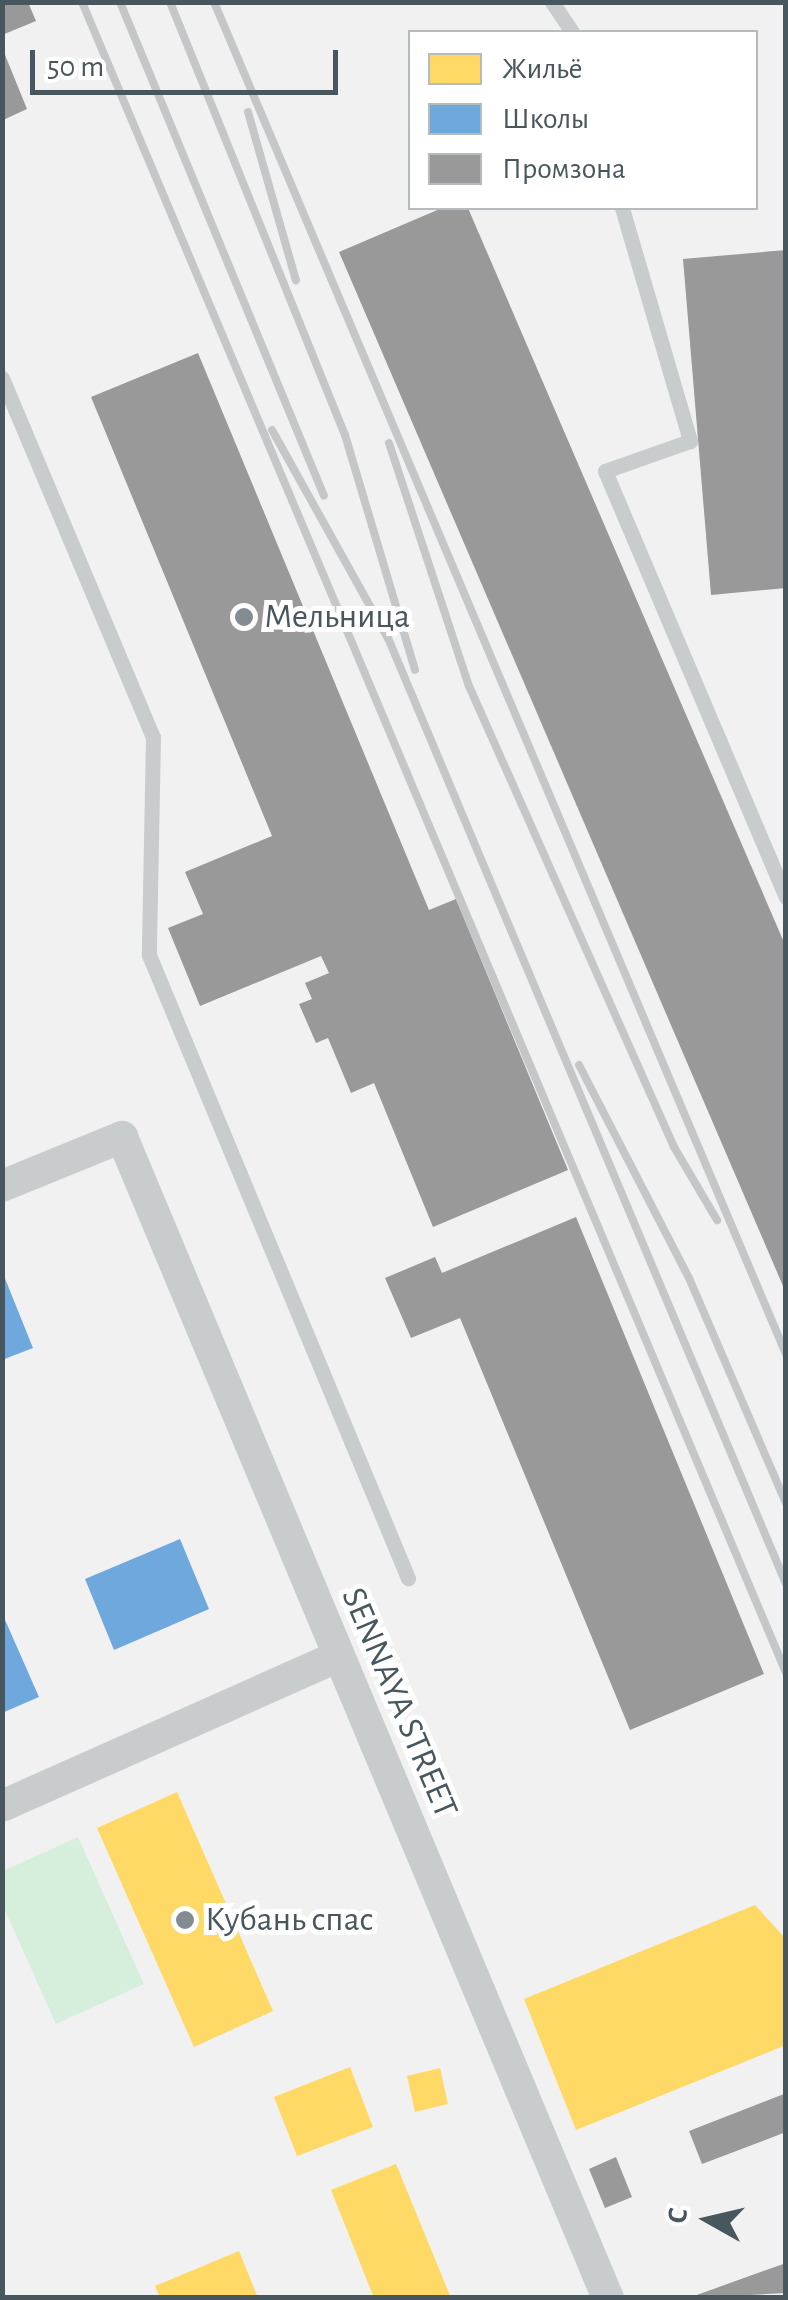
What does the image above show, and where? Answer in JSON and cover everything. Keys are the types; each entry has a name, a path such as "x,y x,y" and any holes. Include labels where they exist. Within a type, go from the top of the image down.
{"street":[{"name":"SENNAYA STREET","path":"2,1186 122,1137 335,1658 608,2298"},
{"path":"2,1806 335,1658"}],"lane":[{"path":"552,2 571,30"},
{"path":"623,210 690,441 606,471 786,897"},
{"path":"2,378 153,737 150,956 408,1578"}],"green space":[{"path":"78,1837 144,1984 56,2024 3,1906 3,1871"}],"building: Жильё":[{"name":"Кубань спас","path":"177,1792 273,2011 194,2047 97,1828"},
{"path":"755,1905 786,1939 786,2045 576,2130 524,1999"},
{"path":"350,2067 373,2127 297,2156 274,2097"},
{"path":"440,2068 448,2104 415,2112 407,2076"},
{"path":"396,2164 451,2298 374,2298 331,2190"},
{"path":"239,2251 258,2298 160,2298 155,2286"}],"building: Школы":[{"path":"2,1271 33,1348 2,1360"},
{"path":"180,1539 209,1609 114,1650 85,1579"},
{"path":"2,1613 39,1697 2,1713"}],"building: Промзона":[{"path":"2,2 28,2 36,21 2,35"},
{"path":"3,50 27,109 3,120"},
{"path":"437,210 469,210 786,947 786,1293 339,252"},
{"path":"786,250 786,588 711,595 683,259"},
{"name":"Мельница","path":"198,353 429,910 456,899 568,1170 433,1227 374,1083 351,1093 328,1038 316,1043 299,1004 312,999 305,983 329,973 321,956 200,1006 168,928 203,914 185,872 272,836 91,397"},
{"path":"576,1217 764,1674 630,1730 460,1318 411,1338 385,1278 435,1257 442,1273"},
{"path":"784,2094 786,2132 702,2164 689,2131"},
{"path":"616,2157 632,2197 605,2208 589,2169"},
{"path":"786,2263 786,2293 691,2298 691,2297"}],"railway":[{"path":"82,2 786,1673"},
{"path":"120,2 324,496"},
{"path":"170,2 345,435 415,670"},
{"path":"214,2 786,1354"},
{"path":"248,112 296,280"},
{"path":"272,430 388,638 786,1584"},
{"path":"389,443 469,686 674,1147 717,1220"},
{"path":"579,1065 689,1278 786,1503"}],"place":[{"name":"Мельница","path":"244,617"},
{"name":"Кубань спас","path":"185,1920"}]}
